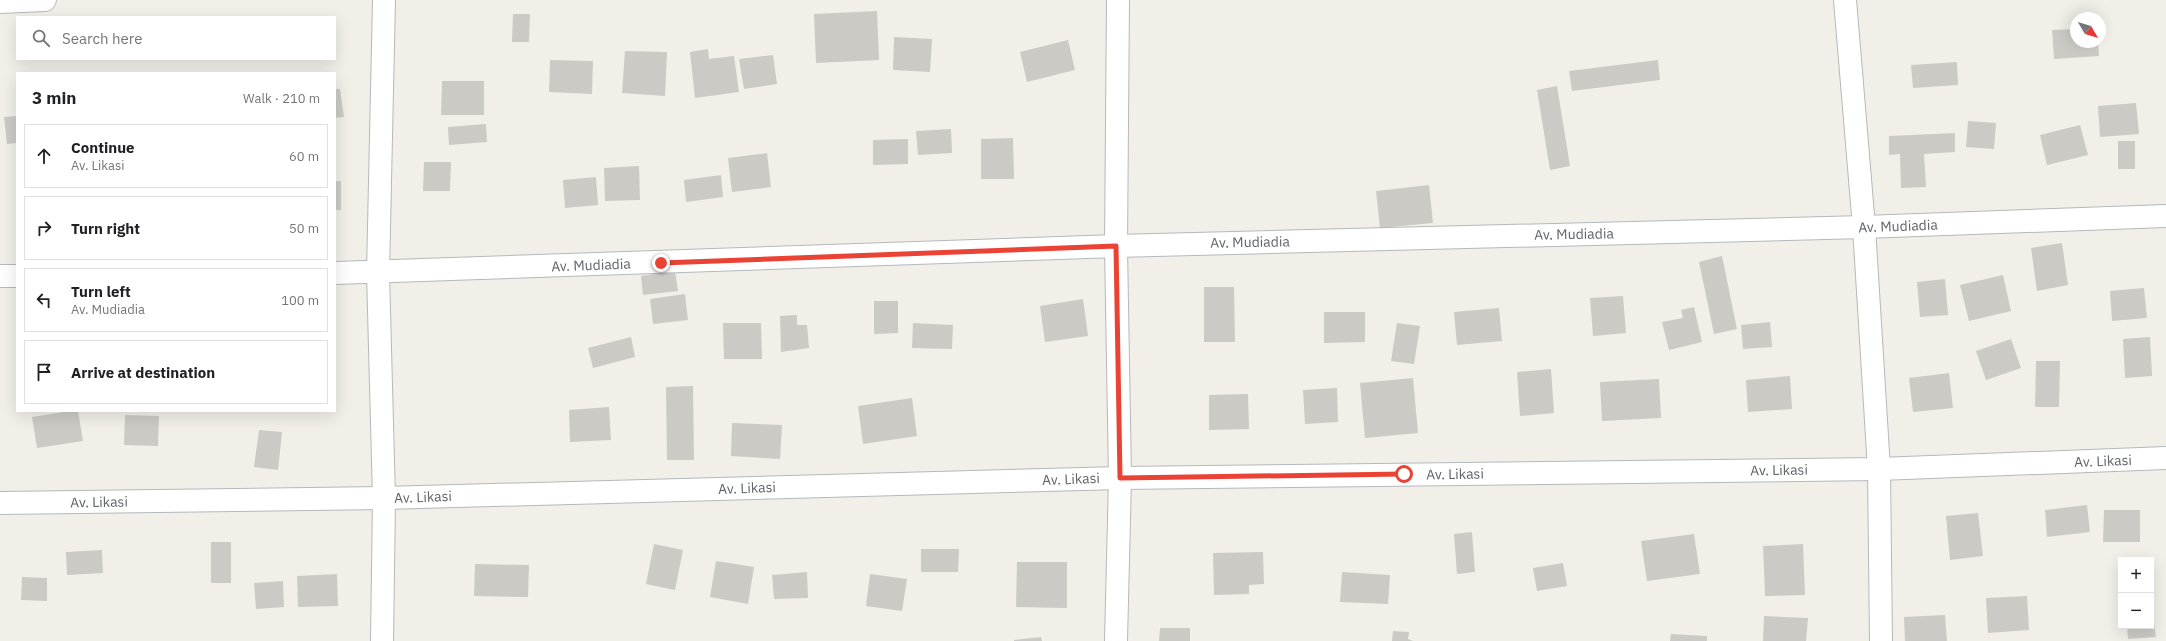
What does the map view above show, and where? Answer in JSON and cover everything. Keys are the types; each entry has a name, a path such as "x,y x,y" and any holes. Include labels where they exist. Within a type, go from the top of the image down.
{"street":[{"path":"0,2 45,0"},
{"path":"382,641 384,498 378,273 384,0"},
{"path":"1116,641 1120,478 1116,246 1118,0"},
{"path":"1846,0 1864,227 1879,469 1881,641"},
{"name":"Av. Mudiadia","path":"336,274 1116,246 1864,227 2166,216"},
{"path":"0,276 16,276"},
{"name":"Av. Likasi","path":"0,503 384,498 1120,478 1879,469 2166,458"}],"building":[{"path":"877,11 879,60 816,63 814,14"},
{"path":"513,14 530,14 529,42 512,42"},
{"path":"2070,29 2070,48 2098,48 2099,56 2054,59 2052,30"},
{"path":"894,37 932,39 930,72 893,70"},
{"path":"1068,40 1075,70 1027,82 1020,52"},
{"path":"708,49 709,59 734,56 739,92 695,98 690,52"},
{"path":"625,51 667,52 665,96 622,93"},
{"path":"773,55 777,84 744,89 739,59"},
{"path":"550,60 593,61 592,94 549,92"},
{"path":"1658,60 1660,80 1572,91 1569,71"},
{"path":"1957,62 1958,85 1913,88 1911,65"},
{"path":"442,81 484,81 484,115 441,115"},
{"path":"1557,86 1570,166 1550,170 1537,90"},
{"path":"336,89 340,89 344,117 336,118"},
{"path":"2136,103 2139,134 2100,137 2098,106"},
{"path":"16,116 16,143 7,144 4,117"},
{"path":"1968,121 1996,123 1994,149 1966,147"},
{"path":"486,124 487,142 449,145 448,127"},
{"path":"2080,125 2088,155 2047,165 2040,135"},
{"path":"951,129 952,153 918,155 916,131"},
{"path":"1955,133 1955,152 1924,154 1926,187 1901,188 1900,154 1889,155 1889,136"},
{"path":"1013,138 1014,179 981,179 981,139"},
{"path":"908,139 908,164 873,165 873,140"},
{"path":"2118,141 2135,141 2135,169 2118,169"},
{"path":"767,153 771,187 732,192 728,158"},
{"path":"424,162 451,162 450,191 423,191"},
{"path":"639,166 640,200 605,201 604,168"},
{"path":"721,175 723,197 686,202 684,180"},
{"path":"596,177 598,205 565,208 563,180"},
{"path":"336,181 341,181 341,210 336,210"},
{"path":"1429,185 1433,223 1380,228 1376,191"},
{"path":"2062,243 2068,285 2037,291 2031,248"},
{"path":"1722,256 1737,329 1714,334 1699,262"},
{"path":"675,271 678,291 643,295 641,276"},
{"path":"2003,275 2011,311 1969,321 1960,285"},
{"path":"1945,279 1948,315 1920,317 1917,282"},
{"path":"1204,287 1234,287 1235,342 1204,342"},
{"path":"2144,288 2147,318 2112,321 2110,291"},
{"path":"685,294 688,320 653,324 650,299"},
{"path":"1623,296 1626,333 1593,336 1590,298"},
{"path":"1083,299 1088,336 1045,342 1040,306"},
{"path":"874,301 898,301 898,333 874,334"},
{"path":"1694,307 1702,342 1669,350 1662,322 1683,318 1681,310"},
{"path":"1499,308 1502,341 1457,345 1454,312"},
{"path":"1324,312 1365,312 1365,342 1324,343"},
{"path":"797,315 797,325 807,325 809,348 781,352 780,316"},
{"path":"1770,322 1772,347 1743,349 1741,325"},
{"path":"723,323 761,323 762,359 724,359"},
{"path":"913,323 953,325 952,349 912,348"},
{"path":"1397,323 1420,326 1414,364 1391,361"},
{"path":"631,337 635,357 593,368 588,348"},
{"path":"2150,337 2152,376 2125,378 2123,339"},
{"path":"2011,339 2021,368 1986,380 1976,351"},
{"path":"2036,361 2060,361 2059,407 2035,407"},
{"path":"1551,369 1554,413 1520,416 1517,372"},
{"path":"1949,373 1953,408 1913,412 1909,378"},
{"path":"1790,376 1792,409 1748,412 1746,380"},
{"path":"1413,378 1418,433 1365,438 1360,383"},
{"path":"1659,379 1661,418 1602,421 1600,382"},
{"path":"693,386 694,460 667,460 666,387"},
{"path":"1337,388 1338,422 1305,424 1303,390"},
{"path":"1248,394 1249,429 1209,430 1209,395"},
{"path":"912,398 917,436 863,444 858,406"},
{"path":"609,407 611,440 570,442 569,410"},
{"path":"64,412 78,412 83,441 37,448 32,417"},
{"path":"125,415 159,416 158,446 124,445"},
{"path":"732,423 782,425 780,459 731,456"},
{"path":"259,430 282,432 278,470 254,467"},
{"path":"2087,505 2090,532 2047,537 2045,510"},
{"path":"2104,510 2140,510 2140,542 2103,542"},
{"path":"1978,513 1983,556 1950,560 1946,516"},
{"path":"1472,532 1475,572 1457,574 1454,534"},
{"path":"1694,534 1700,574 1647,581 1641,541"},
{"path":"211,542 231,542 231,583 211,583"},
{"path":"654,544 683,550 675,590 646,584"},
{"path":"1803,544 1805,595 1765,596 1763,546"},
{"path":"921,549 959,549 958,572 921,572"},
{"path":"102,550 103,573 67,575 66,552"},
{"path":"1263,552 1264,584 1249,585 1249,594 1214,595 1213,553"},
{"path":"716,561 754,567 748,604 710,597"},
{"path":"1017,562 1067,562 1067,608 1016,607"},
{"path":"1563,563 1567,586 1537,591 1533,568"},
{"path":"475,564 529,565 528,597 474,596"},
{"path":"807,572 808,598 774,599 772,575"},
{"path":"1342,572 1390,575 1388,604 1340,602"},
{"path":"337,574 338,606 298,607 297,576"},
{"path":"870,574 907,579 902,611 866,606"},
{"path":"22,577 47,578 47,601 21,600"},
{"path":"283,581 284,607 256,609 254,583"},
{"path":"2027,596 2029,630 1988,633 1986,598"},
{"path":"1945,615 1947,641 1905,641 1904,617"},
{"path":"1764,616 1808,618 1806,641 1763,641"},
{"path":"2154,623 2156,637 2128,639 2127,629 2154,629"},
{"path":"1160,628 1190,628 1190,641 1159,641"},
{"path":"1393,631 1409,632 1408,639 1413,641 1392,641"},
{"path":"1671,634 1707,636 1707,641 1670,641"},
{"path":"1041,637 1042,641 1014,641 1014,640"}],"route":[{"path":"661,263 1116,246 1120,478 1404,474"}]}
